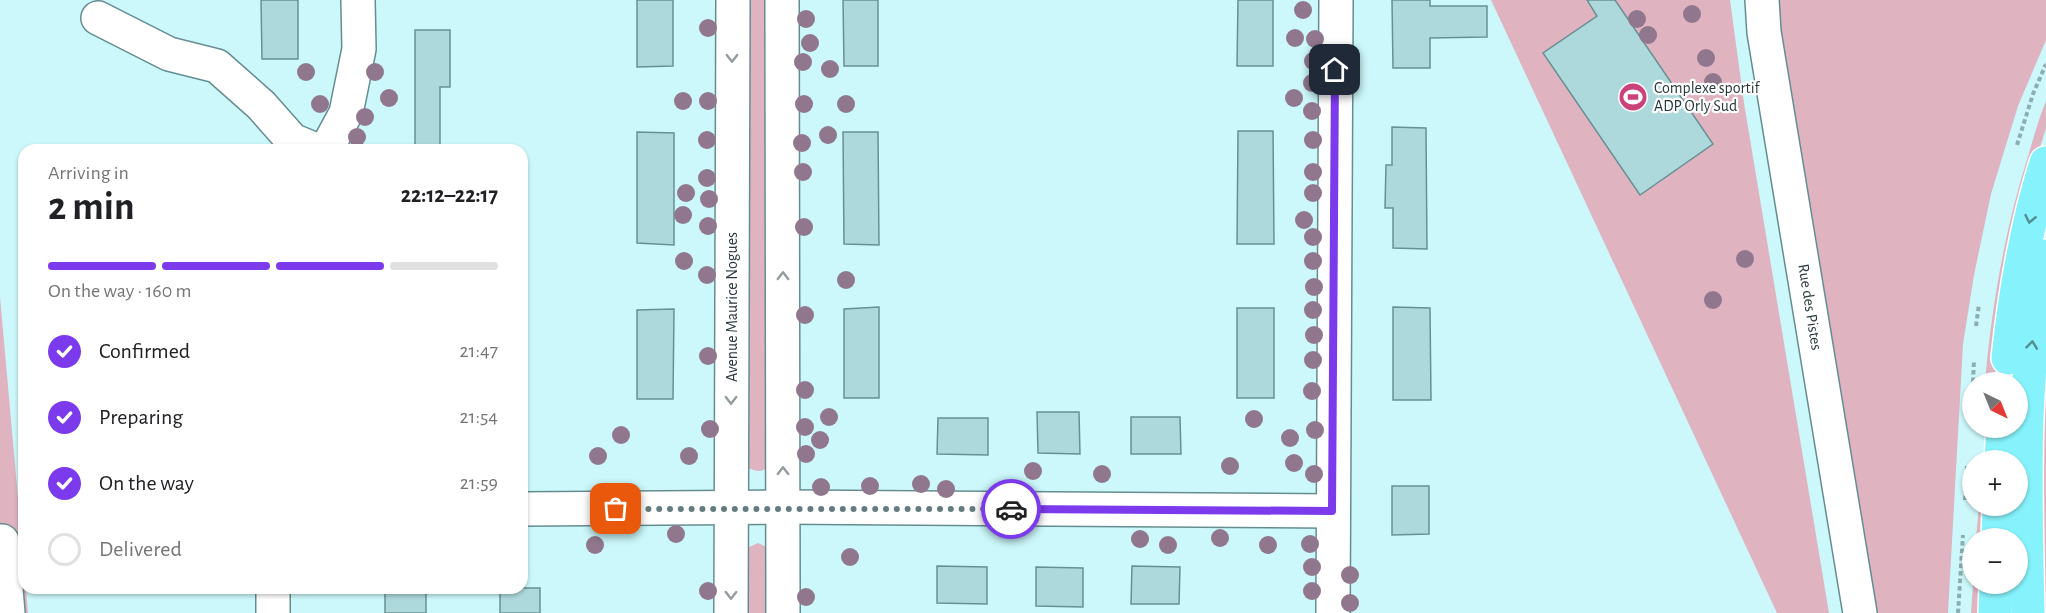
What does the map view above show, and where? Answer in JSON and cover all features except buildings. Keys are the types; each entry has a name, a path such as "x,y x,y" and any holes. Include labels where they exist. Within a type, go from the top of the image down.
{"main road":[{"path":"2006,372 2015,291 2034,198 2046,163"},
{"path":"2028,613 2026,476 2028,376 2039,287 2046,256"},
{"path":"1995,613 1996,594"}],"street":[{"path":"329,144 346,113 359,49 358,0"},
{"name":"Avenue Maurice Nogues","path":"731,613 732,0"},
{"path":"782,0 783,613"},
{"path":"1333,613 1336,0"},
{"name":"Rue des Pistes","path":"1762,0 1764,32 1860,613"},
{"path":"98,18 169,54 217,66 261,105 292,140 302,144"},
{"path":"528,509 783,507 1332,511"},
{"path":"0,541 2,541 8,613"},
{"path":"273,594 273,613"}],"shaded area":[{"path":"744,0 770,0 767,468 759,471 746,466"},
{"name":"Complexe sportif ADP Orly Sud","path":"1491,0 1730,0 1744,103 1829,613 1777,613"},
{"path":"1777,0 2046,0 2046,40 2018,106 1991,194 1974,275 1963,344 1948,613 1877,613 1783,53"},
{"path":"2046,101 2046,128 2029,183 1999,327 1995,372 1986,372 1991,324 2006,238"},
{"path":"0,297 18,498 18,594 26,594 28,613 0,613"},
{"path":"2046,307 2046,613 2044,613 2039,365"},
{"path":"1978,516 1987,516 1986,528 1977,528"},
{"path":"758,543 767,547 771,613 743,613 747,548"},
{"path":"1972,594 1981,594 1980,613 1971,613"}],"way so far":[{"path":"616,509 783,507 1011,509"}],"place":[{"name":"Complexe sportif ADP Orly Sud","path":"1633,97"}],"route":[{"path":"1011,509 1332,511 1335,70"}]}
